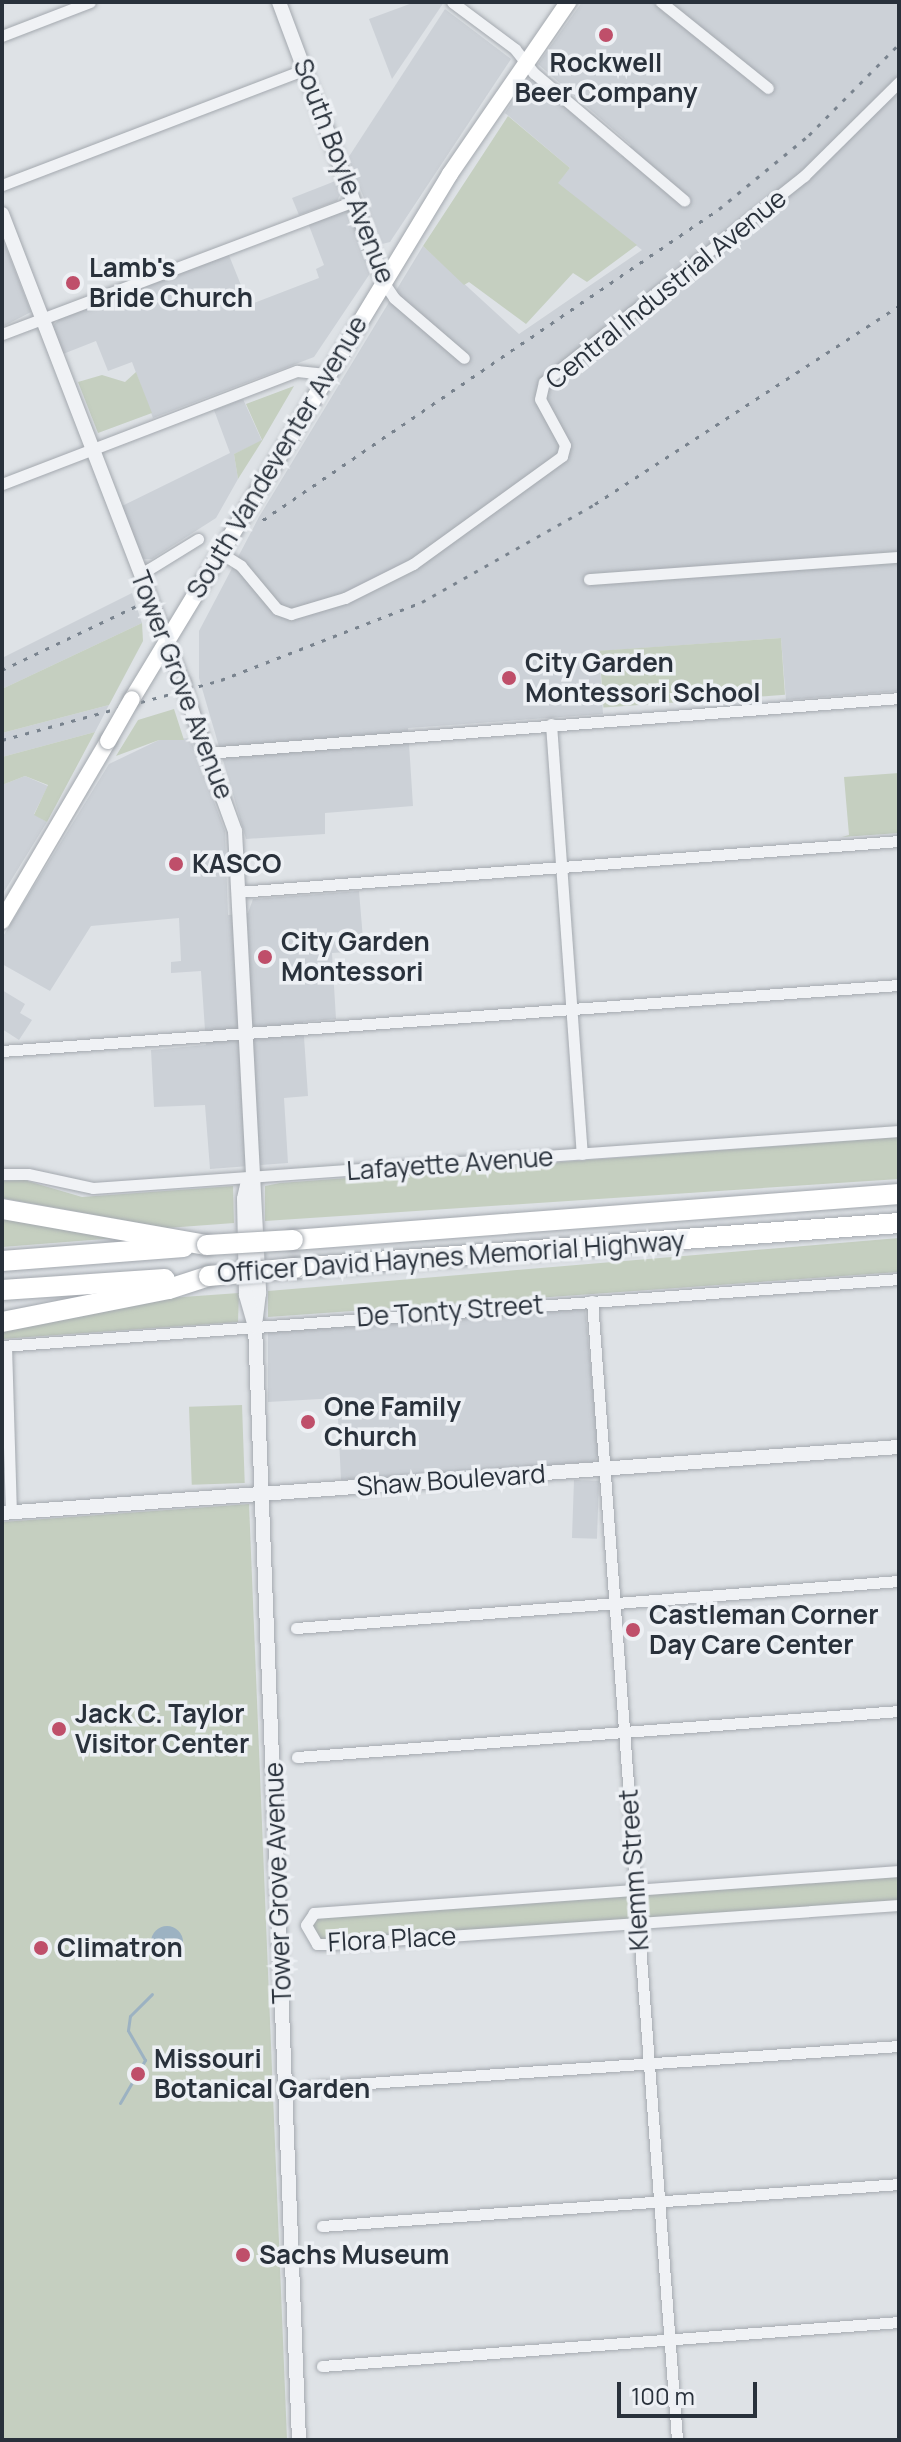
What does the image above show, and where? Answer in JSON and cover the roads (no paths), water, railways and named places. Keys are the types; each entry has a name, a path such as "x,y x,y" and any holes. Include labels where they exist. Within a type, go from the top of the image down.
{"highway":[{"name":"Officer David Haynes Memorial Highway","path":"2,1261 899,1194"},
{"path":"2,1209 207,1245"},
{"name":"Officer David Haynes Memorial Highway","path":"2,1290 899,1223"},
{"path":"2,1322 169,1289 209,1276"}],"main road":[{"name":"South Vandeventer Avenue","path":"2,921 219,552 384,283 526,60 568,2"}],"street":[{"path":"2,36 90,2"},
{"name":"South Boyle Avenue","path":"279,2 384,283 394,298 464,358"},
{"path":"452,2 526,60 532,72 684,200"},
{"path":"661,2 768,88"},
{"path":"2,185 305,69"},
{"name":"Central Industrial Avenue","path":"219,552 247,573 277,609 291,614 345,598 413,564 562,456 565,445 540,399 544,382 804,176 899,82"},
{"path":"2,334 354,201"},
{"name":"Tower Grove Avenue","path":"2,214 234,823 249,1178 259,1293 255,1326 299,2440"},
{"path":"2,484 307,369 328,374"},
{"path":"141,574 198,539"},
{"path":"589,579 899,557"},
{"path":"207,753 899,698"},
{"path":"551,724 582,1154"},
{"path":"238,892 899,841"},
{"path":"2,1051 899,985"},
{"name":"Lafayette Avenue","path":"2,1174 28,1174 93,1188 899,1131"},
{"name":"De Tonty Street","path":"4,1346 899,1279"},
{"name":"Klemm Street","path":"592,1301 677,2440"},
{"path":"4,1346 7,1513"},
{"name":"Shaw Boulevard","path":"7,1513 899,1447"},
{"path":"296,1628 899,1581"},
{"path":"297,1757 899,1711"},
{"name":"Flora Place","path":"899,1871 314,1913 306,1925 317,1944 332,1944 899,1905"},
{"path":"311,2087 650,2066 899,2046"},
{"path":"322,2226 657,2199 899,2184"},
{"path":"322,2366 899,2322"}],"water":[{"path":"167,1926 178,1931 183,1942 178,1953 167,1958 156,1953 151,1942 156,1931"}],"waterway":[{"path":"120,2103 145,2060 128,2030 130,2016 152,1994"}],"railway":[{"path":"263,520 719,209 809,135 899,44"},
{"path":"2,740 221,680 422,602 595,504 899,306"},
{"path":"2,670 136,606"}],"place":[{"name":"Rockwell Beer Company","path":"606,35"},
{"name":"Lamb's Bride Church","path":"73,283"},
{"name":"City Garden Montessori School","path":"509,678"},
{"name":"KASCO","path":"176,864"},
{"name":"City Garden Montessori","path":"265,957"},
{"name":"One Family Church","path":"308,1422"},
{"name":"Castleman Corner Day Care Center","path":"633,1630"},
{"name":"Jack C. Taylor Visitor Center","path":"59,1729"},
{"name":"Climatron","path":"41,1948"},
{"name":"Missouri Botanical Garden","path":"138,2074"},
{"name":"Sachs Museum","path":"243,2255"}]}
